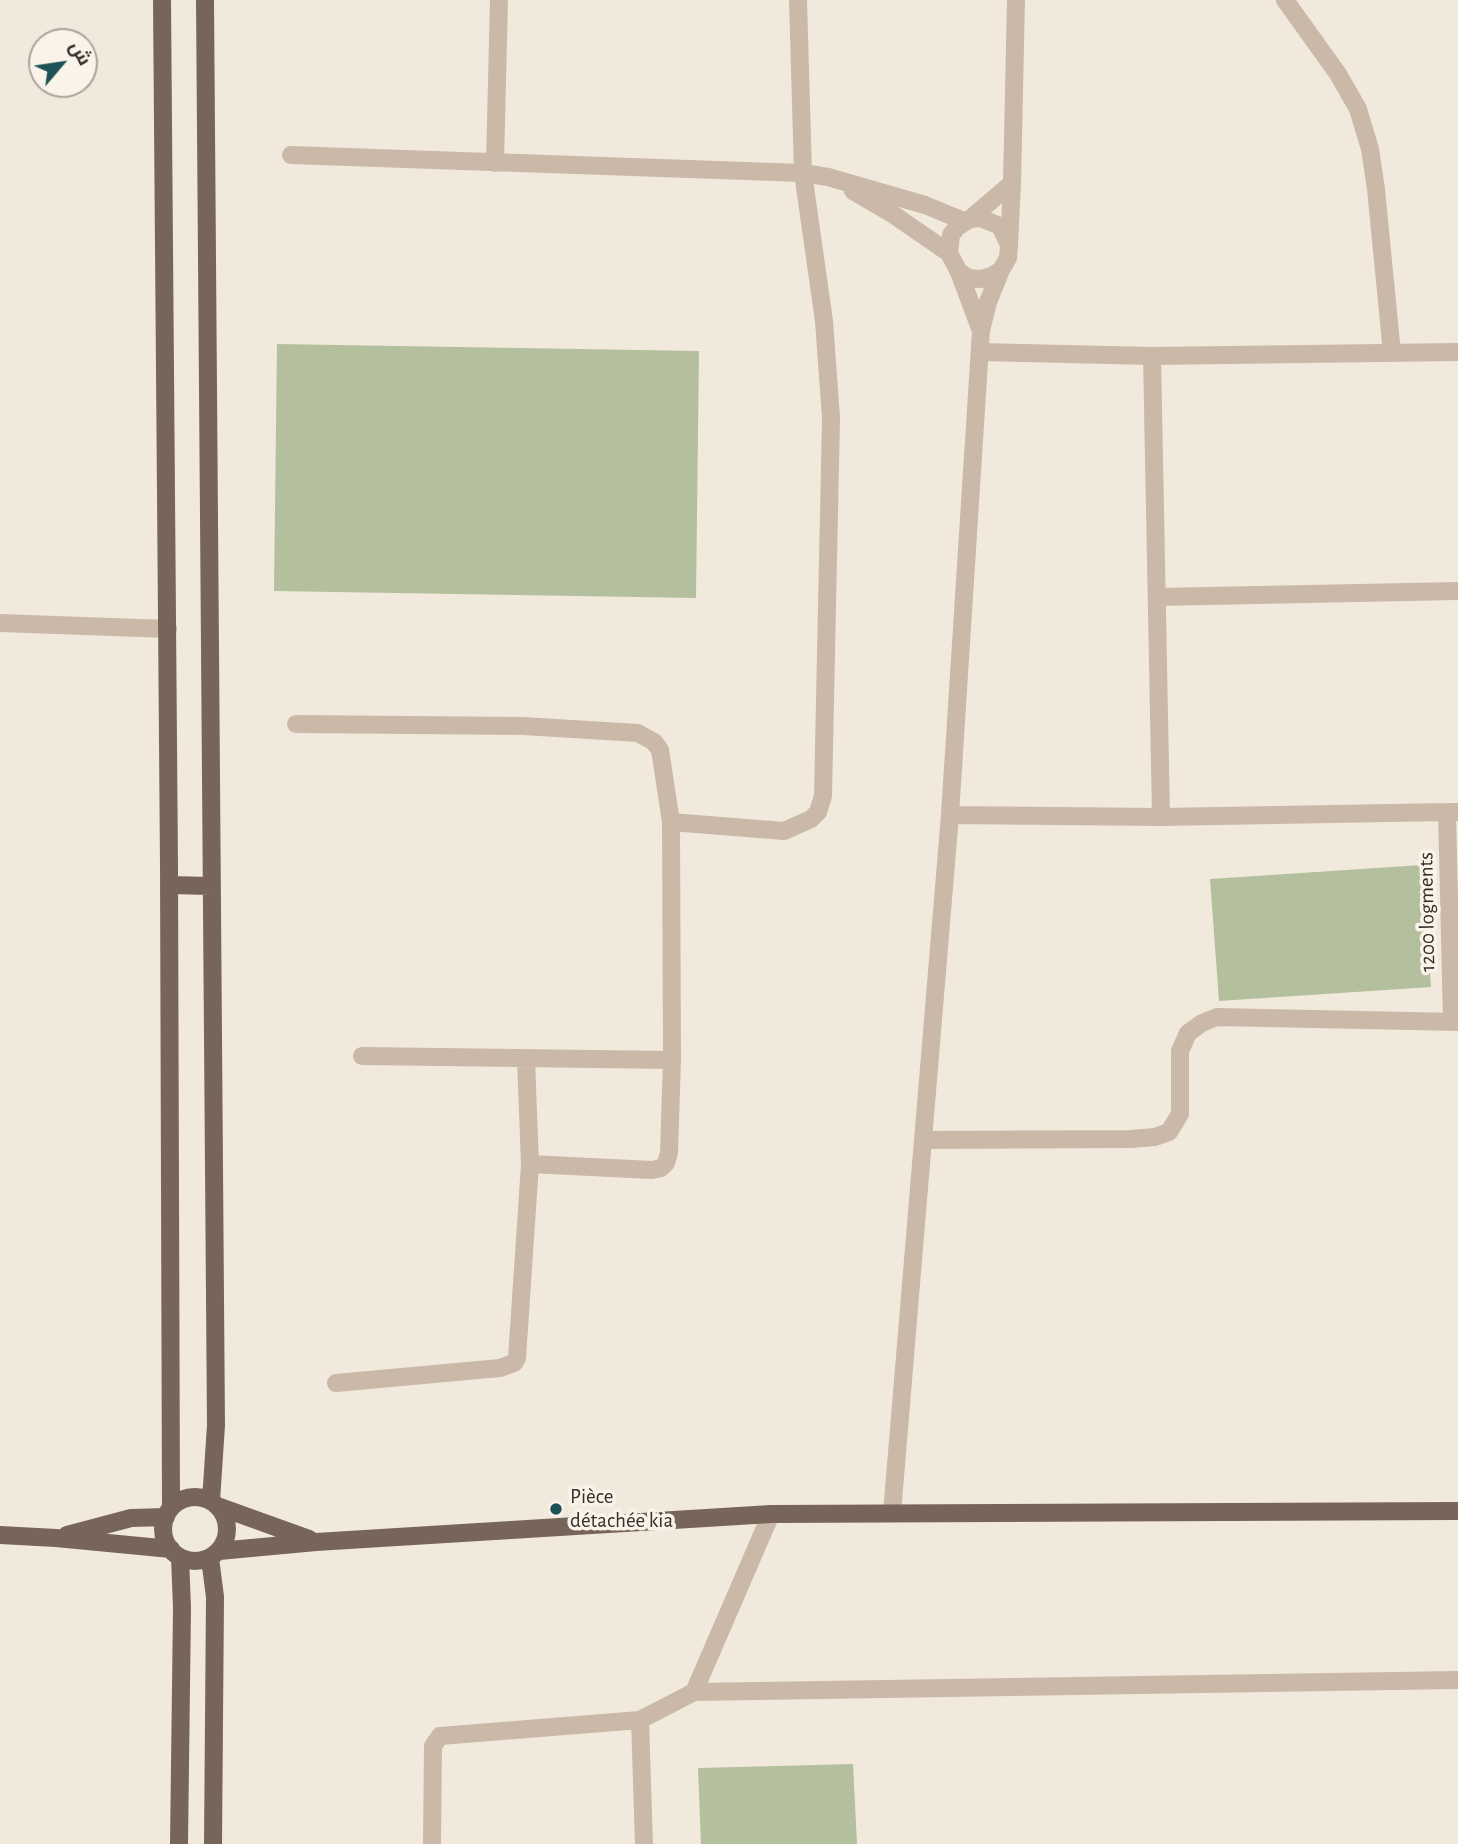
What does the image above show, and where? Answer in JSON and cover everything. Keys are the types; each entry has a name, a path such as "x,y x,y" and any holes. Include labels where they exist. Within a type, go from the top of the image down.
{"main road":[{"path":"162,0 169,885 169,1513 163,1529 165,1540 175,1553 182,1608 179,1844"},
{"path":"205,0 215,1504 228,1528 225,1542 214,1554 213,1844"},
{"path":"169,885 211,886"},
{"path":"56,1538 131,1518 169,1513 187,1498 200,1497 316,1542"},
{"path":"0,1535 56,1538 175,1553 199,1561 214,1554 316,1542 771,1514 1458,1511"}],"street":[{"path":"495,163 499,0"},
{"path":"671,822 784,831 811,819 818,812 824,796 831,418 824,321 803,173 798,0"},
{"path":"892,1513 950,815 981,331 988,302 1008,258 1016,0"},
{"path":"1285,0 1338,74 1358,109 1370,149 1376,189 1392,353"},
{"path":"291,155 803,173 828,177 967,220 981,218 1000,226 1009,245"},
{"path":"828,177 894,215 948,253 959,272 981,331"},
{"path":"948,253 951,235 1012,183"},
{"path":"959,272 969,278 981,279 1001,270"},
{"path":"980,352 1152,356 1458,352"},
{"path":"1152,356 1161,817"},
{"path":"1157,597 1458,591"},
{"path":"0,623 168,629"},
{"path":"296,724 523,726 638,733 654,742 660,750 671,822 672,1060 669,1153 666,1163 661,1168 652,1170 530,1164"},
{"path":"950,815 1161,817 1453,812"},
{"name":"1200 logments","path":"1453,812 1455,1022"},
{"path":"923,1140 1131,1139 1155,1137 1169,1132 1180,1114 1180,1051 1188,1032 1217,1017 1455,1022"},
{"path":"362,1056 672,1060"},
{"path":"336,1382 500,1368 514,1363 517,1358 530,1164 526,1060"},
{"path":"694,1692 771,1514"},
{"path":"432,1844 433,1746 440,1736 640,1720 694,1692 1458,1680"},
{"path":"640,1720 644,1844"}],"green space":[{"path":"277,344 699,351 696,598 274,591"},
{"path":"1422,865 1431,987 1219,1001 1210,879"},
{"path":"853,1764 857,1844 701,1844 698,1768"}],"place":[{"name":"Pièce détachée kia","path":"556,1509"}]}
